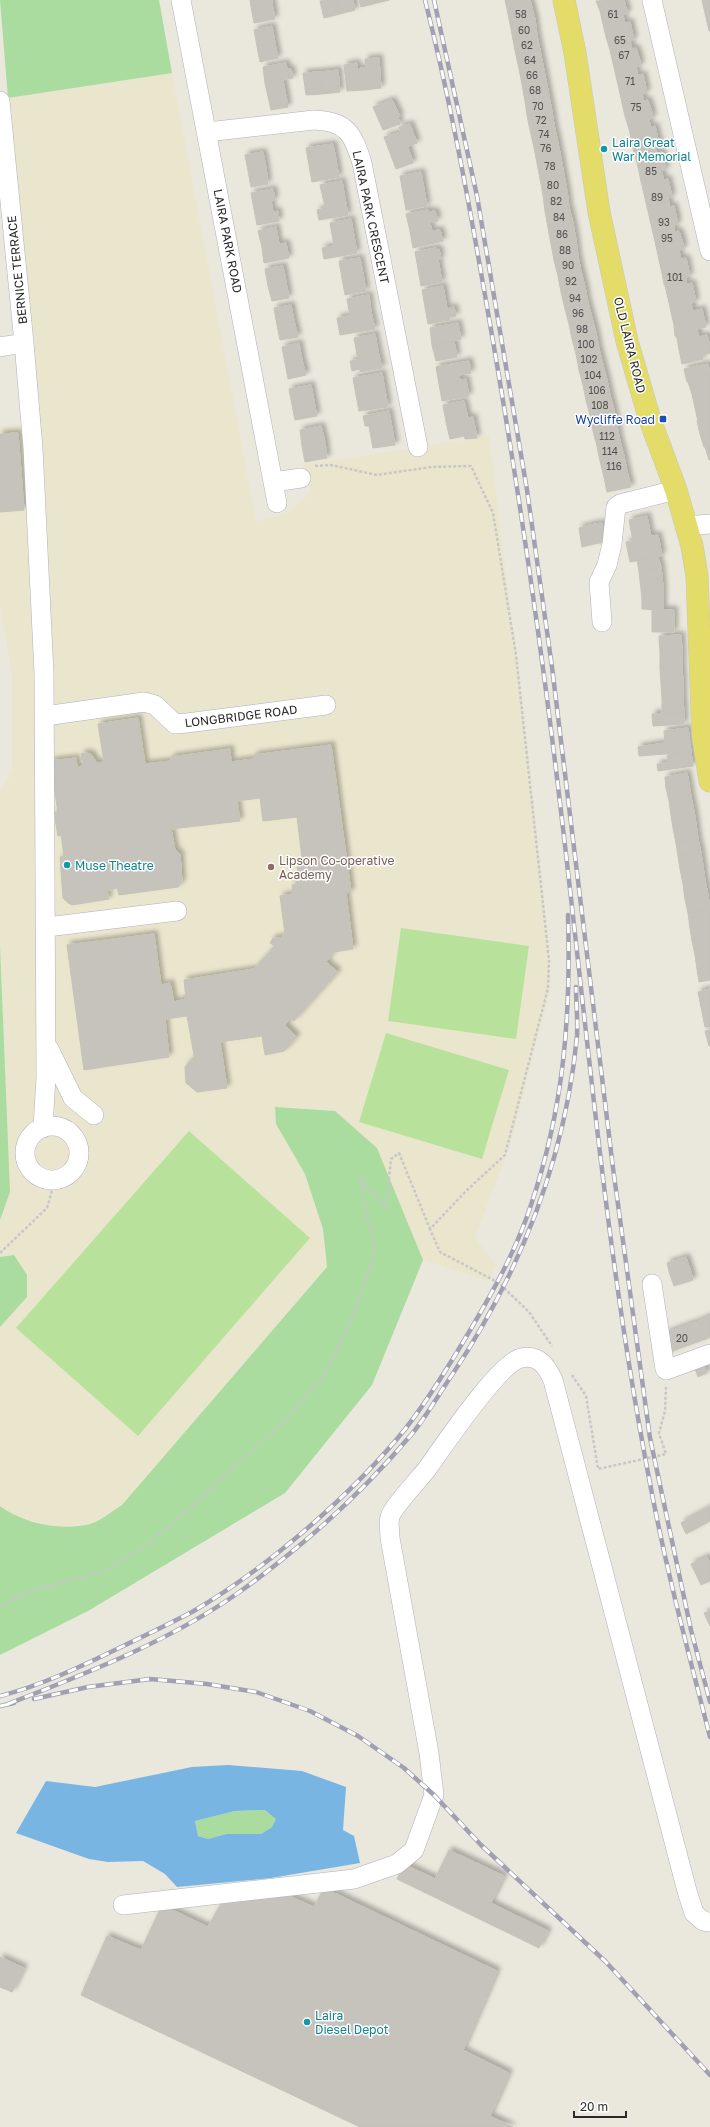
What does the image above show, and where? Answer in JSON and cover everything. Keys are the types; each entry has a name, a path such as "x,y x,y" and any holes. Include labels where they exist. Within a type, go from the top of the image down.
{"main road":[{"name":"OLD LAIRA ROAD","path":"564,0 575,53 599,212 627,341 650,420 676,490 687,526 697,576 703,736 710,782"}],"street":[{"name":"LAIRA PARK ROAD","path":"181,0 277,503"},
{"path":"652,0 710,251"},
{"name":"BERNICE TERRACE","path":"0,101 33,448 45,716 47,926 46,1044 43,1128"},
{"name":"LAIRA PARK CRESCENT","path":"207,132 314,120 330,120 342,127 354,139 362,163 418,447"},
{"path":"0,347 24,343"},
{"path":"273,482 301,478"},
{"path":"602,622 599,582 607,565 612,544 616,507 620,504 676,490"},
{"path":"687,526 710,524"},
{"name":"LONGBRIDGE ROAD","path":"45,716 144,702 155,705 175,724 326,705"},
{"path":"47,926 177,911"},
{"path":"46,1044 73,1098 94,1115"},
{"path":"51,1126 66,1131 76,1143 78,1150 75,1166 70,1173 55,1180 46,1180 38,1176 31,1171 27,1163 26,1146 29,1138 43,1128 51,1126"},
{"path":"652,1284 666,1369 710,1354"},
{"path":"123,1905 354,1879 398,1864 414,1850 434,1795 429,1753 390,1538 390,1516 428,1468 453,1429 507,1367 521,1358 536,1360 551,1358 553,1380 687,1890 694,1913 703,1921 710,1922"}],"path":[{"path":"301,478 303,467 331,465 377,475 431,467 471,466 493,513 517,663 549,960 548,988 505,1155 467,1190 430,1228"},
{"path":"0,1607 34,1590 104,1572 145,1546 196,1503 285,1420 322,1378 343,1338 364,1286 375,1250 359,1177 386,1208 391,1159 399,1153 440,1252 500,1283 529,1312 551,1358"},
{"path":"0,1253 47,1208 55,1180"},
{"path":"568,1370 586,1396 598,1469 666,1454 659,1433 665,1411 666,1369"}],"shaded area":[{"name":"Lipson Co-operative Academy","path":"172,73 256,521 288,513 310,492 304,465 489,436 527,740 549,943 550,991 511,1142 475,1238 496,1265 487,1281 423,1260 377,1148 335,1111 275,1108 276,1124 305,1174 323,1229 327,1267 122,1505 91,1524 54,1527 10,1514 0,1506 0,1327 27,1297 27,1275 14,1255 0,1257 0,1220 10,1192 0,945 0,791 12,772 12,675 0,608 0,427 39,424 8,98"}],"green space":[{"path":"0,0 159,0 172,73 8,98"},
{"path":"401,928 529,946 516,1039 388,1021"},
{"path":"0,945 10,1192 0,1220"},
{"path":"386,1033 509,1070 482,1159 359,1122"},
{"path":"275,1107 335,1111 377,1148 423,1260 372,1385 285,1493 88,1611 0,1655 0,1506 31,1521 67,1527 94,1523 122,1505 327,1267 323,1229 305,1174 276,1124"},
{"path":"189,1131 310,1238 138,1436 16,1328"},
{"path":"14,1255 27,1275 27,1297 0,1327 0,1257"},
{"path":"265,1810 277,1819 272,1827 261,1834 226,1834 208,1839 198,1836 195,1821 235,1811"}],"water":[{"path":"228,1765 302,1771 346,1787 343,1830 354,1836 360,1863 271,1878 177,1887 165,1874 143,1861 108,1862 89,1859 16,1833 46,1781 95,1787 192,1767","holes":["265,1810 276,1819 272,1827 261,1834 226,1834 208,1839 198,1836 195,1821 235,1811"]}],"building":[{"path":"250,0 272,0 272,3 251,6"},
{"path":"336,0 340,14 324,18 320,1"},
{"path":"336,0 353,0 355,10 340,14"},
{"path":"359,0 376,0 377,3 361,7"},
{"path":"376,0 389,0 377,3"},
{"path":"505,0 530,0 531,4 507,9"},
{"path":"624,0 625,4 600,11 596,1"},
{"path":"702,0 710,0 710,12 705,13"},
{"path":"272,3 275,19 254,23 251,6"},
{"path":"531,4 535,19 510,24 507,9"},
{"path":"625,4 628,13 623,15 624,19 603,24 600,11"},
{"path":"710,12 710,31 709,31 705,13"},
{"path":"535,19 537,35 513,40 510,24"},
{"path":"624,19 625,23 630,22 632,31 606,37 603,24"},
{"path":"272,26 275,43 257,46 254,30"},
{"path":"632,31 634,40 630,41 631,45 610,50 606,37"},
{"path":"537,35 540,50 516,55 513,40"},
{"path":"275,43 278,58 260,62 257,46"},
{"path":"631,45 632,49 636,48 639,57 613,63 610,50"},
{"path":"540,50 543,65 519,69 516,55"},
{"path":"639,57 641,66 636,67 637,71 616,76 613,63"},
{"path":"379,58 381,88 364,90 362,68 366,68 365,59"},
{"path":"286,63 287,69 291,69 293,78 265,83 263,67"},
{"path":"357,63 357,69 362,68 364,90 347,91 344,65"},
{"path":"543,65 546,80 522,84 519,69"},
{"path":"338,70 340,92 322,94 320,72"},
{"path":"637,71 638,76 643,74 645,83 619,89 616,76"},
{"path":"320,72 322,94 306,95 303,73"},
{"path":"283,80 288,107 271,110 265,83"},
{"path":"546,80 549,96 525,101 522,84"},
{"path":"645,83 647,93 642,94 643,98 622,103 619,89"},
{"path":"549,96 552,111 527,115 525,101"},
{"path":"643,98 644,101 648,100 651,109 625,116 622,103"},
{"path":"392,100 400,116 398,117 400,124 383,130 373,107"},
{"path":"651,109 653,118 649,119 650,124 629,129 625,116"},
{"path":"552,111 554,125 530,130 527,115"},
{"path":"410,124 417,143 390,153 384,137 401,132 399,127"},
{"path":"650,124 651,128 655,126 657,135 632,142 629,129"},
{"path":"554,125 557,138 533,143 530,130"},
{"path":"657,135 660,145 655,146 656,149 635,155 632,142"},
{"path":"557,138 560,153 536,158 533,143"},
{"path":"333,144 336,160 309,165 306,148"},
{"path":"408,147 413,163 396,169 390,153"},
{"path":"656,149 657,153 662,152 664,161 638,167 635,155"},
{"path":"263,152 266,168 248,171 245,155"},
{"path":"560,153 564,175 540,179 536,158"},
{"path":"336,160 339,177 312,182 309,165"},
{"path":"664,161 666,170 661,171 663,176 641,181 638,167"},
{"path":"266,168 268,184 251,187 248,171"},
{"path":"421,172 424,189 403,193 400,176"},
{"path":"564,175 567,191 543,195 540,179"},
{"path":"663,176 663,180 668,179 670,188 644,194 641,181"},
{"path":"342,181 345,198 324,202 320,185"},
{"path":"670,188 672,197 668,198 669,202 647,207 644,194"},
{"path":"273,189 275,200 271,201 272,206 254,209 251,193"},
{"path":"424,189 427,206 406,210 403,193"},
{"path":"567,191 569,207 545,211 543,195"},
{"path":"345,198 348,215 319,220 317,210 325,208 324,202"},
{"path":"669,202 670,207 674,206 676,215 650,220 647,207"},
{"path":"272,206 273,212 278,211 279,221 257,225 254,209"},
{"path":"569,207 573,223 548,228 545,211"},
{"path":"428,210 428,212 435,211 438,221 430,222 431,227 410,231 406,214"},
{"path":"676,215 678,224 674,225 674,229 653,233 650,220"},
{"path":"351,219 354,236 333,240 330,223"},
{"path":"573,223 576,240 551,244 548,228"},
{"path":"276,227 279,244 262,247 258,231"},
{"path":"431,227 432,231 440,230 443,241 413,248 410,231"},
{"path":"674,229 675,232 679,231 682,240 656,246 653,233"},
{"path":"354,236 357,253 324,259 322,248 334,246 333,240"},
{"path":"576,240 578,256 554,260 551,244"},
{"path":"682,240 684,249 679,250 680,255 659,260 656,246"},
{"path":"286,243 289,258 264,263 262,247"},
{"path":"436,248 436,250 439,249 441,259 438,259 439,265 418,269 415,252"},
{"path":"680,255 681,259 686,258 688,267 662,273 659,260"},
{"path":"578,256 581,271 558,276 554,260"},
{"path":"360,258 363,274 342,278 339,261"},
{"path":"439,265 442,282 421,286 418,269"},
{"path":"283,266 286,282 268,286 265,269"},
{"path":"688,267 690,276 686,277 686,281 665,286 662,273"},
{"path":"581,271 585,287 561,292 558,276"},
{"path":"363,274 366,291 345,295 342,278"},
{"path":"686,281 687,284 692,283 694,292 668,298 665,286"},
{"path":"286,282 289,298 272,301 268,286"},
{"path":"443,286 446,303 425,307 422,290"},
{"path":"585,287 588,303 565,309 561,292"},
{"path":"694,292 696,302 691,303 692,307 671,312 668,298"},
{"path":"369,295 371,312 350,316 347,299"},
{"path":"446,303 447,309 454,307 456,316 449,317 449,320 428,324 425,307"},
{"path":"588,303 592,318 569,324 565,309"},
{"path":"291,305 294,321 277,325 274,308"},
{"path":"692,307 693,311 702,309 704,318 674,325 671,312"},
{"path":"371,312 375,329 340,335 337,318"},
{"path":"592,318 596,333 572,339 569,324"},
{"path":"704,318 706,327 697,329 698,333 677,338 675,336 674,325"},
{"path":"294,321 298,337 280,340 277,325"},
{"path":"458,323 461,339 432,345 430,328"},
{"path":"596,333 599,349 576,354 572,339"},
{"path":"698,333 699,337 707,335 709,343 679,350 677,338"},
{"path":"375,334 378,351 357,355 354,338"},
{"path":"454,341 457,357 436,361 432,345"},
{"path":"299,343 302,360 285,363 282,347"},
{"path":"709,343 710,353 702,355 703,359 682,364 679,350"},
{"path":"599,349 603,365 579,370 576,354"},
{"path":"378,351 382,368 360,372 360,369 352,371 350,361 358,360 357,355"},
{"path":"302,360 306,375 288,379 285,363"},
{"path":"469,361 471,373 459,375 460,380 439,384 436,367"},
{"path":"708,364 710,376 687,382 684,369"},
{"path":"603,365 607,380 583,385 579,370"},
{"path":"382,373 385,390 356,395 353,378"},
{"path":"710,376 710,390 692,394 688,382"},
{"path":"466,379 469,396 442,401 439,384"},
{"path":"607,380 610,395 586,400 583,385"},
{"path":"311,385 314,401 292,405 289,389"},
{"path":"385,390 388,407 359,411 356,395"},
{"path":"710,390 710,404 695,408 692,394"},
{"path":"610,395 614,410 590,415 586,400"},
{"path":"314,401 317,416 295,420 292,405"},
{"path":"464,401 468,418 446,422 443,405"},
{"path":"710,404 710,418 698,421 695,408"},
{"path":"614,410 617,426 593,431 590,415"},
{"path":"389,411 392,428 370,432 369,426 365,426 363,416"},
{"path":"473,417 477,438 465,439 464,436 450,439 446,422"},
{"path":"710,418 710,432 700,434 697,421"},
{"path":"321,426 325,442 302,446 300,430"},
{"path":"617,426 620,441 597,446 593,431"},
{"path":"392,428 395,445 373,448 370,432"},
{"path":"710,432 710,446 704,447 700,434"},
{"path":"18,433 24,510 0,512 0,434"},
{"path":"620,441 624,456 600,461 597,446"},
{"path":"325,442 327,458 305,462 302,446"},
{"path":"710,446 710,460 709,460 705,447"},
{"path":"624,456 627,471 604,477 600,461"},
{"path":"627,471 631,487 607,492 604,477"},
{"path":"647,516 651,536 658,535 662,556 630,562 626,542 633,541 629,520"},
{"path":"602,523 606,542 594,544 590,525"},
{"path":"590,525 594,544 582,547 579,528"},
{"path":"658,557 661,567 639,571 637,560"},
{"path":"661,567 662,577 640,581 639,571"},
{"path":"662,577 663,587 641,589 640,581"},
{"path":"663,587 663,600 642,600 641,589"},
{"path":"642,600 663,600 663,610 642,609"},
{"path":"652,609 674,610 674,622 652,621"},
{"path":"652,621 674,622 674,632 652,632"},
{"path":"681,635 682,651 660,652 659,636"},
{"path":"682,651 682,667 660,668 660,652"},
{"path":"682,667 683,682 661,683 660,668"},
{"path":"683,682 683,699 662,699 661,683"},
{"path":"662,699 683,699 684,712 662,714"},
{"path":"684,712 684,724 653,726 652,714"},
{"path":"138,718 145,764 171,761 171,757 230,749 231,762 254,759 254,755 331,745 351,892 346,893 353,949 334,952 326,962 338,972 294,1021 291,1019 285,1025 297,1037 284,1051 265,1055 262,1036 220,1042 227,1088 197,1092 186,1083 185,1067 190,1061 195,1061 187,1016 165,1019 169,1057 84,1070 67,945 154,934 161,985 170,983 174,1002 186,999 184,980 254,969 275,946 270,943 273,938 280,938 285,934 280,896 293,894 292,885 300,883 297,867 303,866 297,817 263,821 260,798 237,801 240,821 171,829 175,850 180,854 182,882 178,887 119,895 117,888 107,891 109,899 72,905 68,903 63,898 60,857 64,856 61,835 58,836 54,812 58,812 50,761 76,758 77,767 83,766 81,754 85,753 91,754 97,763 104,762 98,724"},
{"path":"688,728 691,752 639,756 638,747 665,743 664,731"},
{"path":"691,752 693,766 658,771 657,764 668,763 667,755"},
{"path":"687,773 689,784 666,788 665,777"},
{"path":"689,784 691,797 669,801 666,788"},
{"path":"691,797 694,811 671,815 669,801"},
{"path":"694,811 696,824 673,828 671,815"},
{"path":"696,824 698,839 676,843 673,828"},
{"path":"698,839 701,853 678,856 676,843"},
{"path":"701,853 703,866 680,869 678,856"},
{"path":"703,866 705,880 683,884 680,869"},
{"path":"705,880 708,895 685,899 683,884"},
{"path":"708,895 710,909 688,913 685,899"},
{"path":"710,909 710,924 690,928 688,913"},
{"path":"710,924 710,938 692,941 690,928"},
{"path":"710,938 710,952 695,955 692,941"},
{"path":"710,952 710,966 697,969 695,955"},
{"path":"710,966 710,980 699,982 697,969"},
{"path":"710,989 710,1027 705,1027 698,992"},
{"path":"710,1030 710,1046 709,1046 705,1031"},
{"path":"686,1257 690,1269 670,1275 667,1263"},
{"path":"690,1269 693,1280 674,1286 670,1275"},
{"path":"710,1316 710,1337 706,1339 699,1321"},
{"path":"699,1321 706,1339 692,1344 685,1326"},
{"path":"685,1326 692,1344 678,1349 671,1331"},
{"path":"671,1331 678,1349 664,1355 661,1336"},
{"path":"703,1363 707,1373 698,1377 694,1366"},
{"path":"710,1507 710,1519 705,1510"},
{"path":"705,1510 710,1521 686,1534 681,1523"},
{"path":"707,1557 710,1563 710,1581 701,1585 691,1564"},
{"path":"710,1611 710,1626 704,1613"},
{"path":"449,1850 504,1876 491,1903 548,1931 539,1948 397,1879 404,1864 435,1879"},
{"name":"Laira Diesel Depot","path":"324,1888 497,1971 463,2050 509,2073 490,2116 513,2127 360,2127 81,1995 107,1936 141,1950 162,1905 208,1927 223,1900 287,1895 314,1907"},
{"path":"0,1957 24,1968 12,1992 0,1987"}],"railway":[{"path":"425,0 445,86 471,217 504,404 522,518 553,746 598,1141 634,1394 662,1543 710,1737"},
{"path":"434,0 477,196 527,490 552,667 613,1168 650,1438 691,1630 710,1702"},
{"path":"0,1696 60,1676 89,1663 192,1612 249,1575 278,1553 334,1504 384,1453 415,1416 457,1353 505,1268 531,1205 542,1169 551,1133 563,1062 568,990 568,915"},
{"path":"8,1704 126,1655 184,1627 238,1593 285,1558 351,1499 411,1435 475,1339 497,1299 535,1215 550,1172 562,1128 571,1082 577,1036 576,987"},
{"path":"34,1699 88,1687 150,1679 207,1684 256,1692 310,1711 358,1736 404,1768 434,1795 481,1845 606,1962 710,2075"},
{"path":"0,1706 14,1703"}],"place":[{"name":"Laira Great War Memorial","path":"604,149"},
{"name":"Wycliffe Road","path":"663,419"},
{"name":"Muse Theatre","path":"67,865"},
{"name":"Lipson Co-operative Academy","path":"271,867"},
{"name":"Laira Diesel Depot","path":"307,2022"}]}
